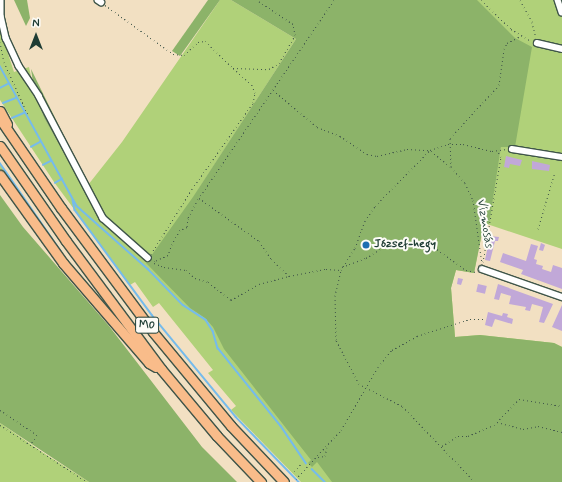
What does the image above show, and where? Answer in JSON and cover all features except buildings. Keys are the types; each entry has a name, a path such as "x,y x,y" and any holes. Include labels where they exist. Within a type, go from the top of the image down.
{"highway":[{"path":"0,111 25,156"},
{"name":"M0","path":"0,119 116,285 168,351 231,426 284,482"},
{"name":"M0","path":"0,146 66,241 161,369 217,436 261,482"},
{"path":"0,175 73,274 149,363 161,369"}],"street":[{"path":"1,0 1,16 6,38 19,66 39,96 103,218 148,258"},
{"path":"558,0 562,12"},
{"path":"536,43 562,49"},
{"path":"512,149 562,158"},
{"path":"482,269 562,297"}],"path":[{"path":"233,68 268,69 279,63 295,34 293,24 257,0"},
{"path":"334,0 199,198 188,218 187,226 180,230 168,255 154,260 154,263 164,267 186,270 195,278 208,282 231,300 259,284 289,276 326,269 341,270"},
{"path":"481,0 521,36 536,43"},
{"path":"520,0 534,28 536,43"},
{"path":"100,1 173,54 184,55 198,42 206,41 252,85 255,93 253,103 192,190 148,258"},
{"path":"452,167 448,144 452,133 498,85 502,73 503,51 507,43 521,36"},
{"path":"0,42 4,62 28,115"},
{"path":"272,90 317,127 340,136 367,154 377,156 406,148 430,150 448,144 463,144 497,150 512,149"},
{"path":"430,150 375,206 341,270 335,296 336,340 344,360 364,388 402,406 476,482"},
{"name":"Vízmosás","path":"430,150 452,167 465,183 474,205 482,269"},
{"path":"342,268 366,258 385,245 397,242 434,247 466,270 477,272 482,269 501,157 497,150"},
{"path":"538,229 555,172"},
{"path":"199,198 259,241 271,259 289,276"},
{"path":"293,482 327,448 341,430 364,388 392,350 417,336 470,319 484,318"},
{"path":"441,447 458,436 468,436 497,422 519,399 562,406"},
{"path":"0,410 37,435 29,445"},
{"path":"497,422 524,429 538,426 562,432"},
{"path":"0,425 87,482"},
{"path":"318,457 325,456 327,448"},
{"path":"294,472 302,463"}],"green space":[{"path":"14,0 27,0 30,18 26,26"},
{"path":"208,0 220,0 180,56 172,51"},
{"path":"220,0 231,0 296,39 196,193 332,0 556,0 562,17 562,249 484,223 474,273 456,270 451,288 455,337 480,335 554,343 562,347 562,482 301,482 231,410 236,406 208,373 213,370 159,303 153,307 135,282 130,285 54,182 0,100 0,29 14,72 29,67 35,95 44,118 101,219 88,185 122,142","holes":["451,121 515,147 501,146 496,175"]},
{"path":"231,0 477,0 515,38 532,47 515,147 501,147 489,224 484,223 474,273 456,270 451,288 455,337 480,335 554,343 562,347 562,482 332,482 317,462 312,467 308,463 311,460 224,349 213,327 205,318 190,308 146,263 193,197 296,39"},
{"path":"31,69 88,185 103,223 44,118 35,95"},
{"path":"0,164 51,238 9,182 0,169"},
{"path":"0,195 23,227 109,326 202,447 237,482 89,482 0,423"},
{"path":"0,423 42,452 89,482 0,482"}],"waterway":[{"path":"0,66 77,206 148,269 183,305 206,320 213,331 218,348 281,426 306,463"},
{"path":"0,88 8,84"},
{"path":"3,103 16,98"},
{"path":"12,118 24,113"},
{"path":"31,147 40,142"},
{"path":"43,165 51,161"},
{"path":"0,163 61,251"},
{"path":"55,183 62,179"},
{"path":"73,200 75,210 152,315 236,417 299,482"},
{"path":"312,469 325,482"}],"place":[{"name":"József-hegy","path":"366,245"}]}
